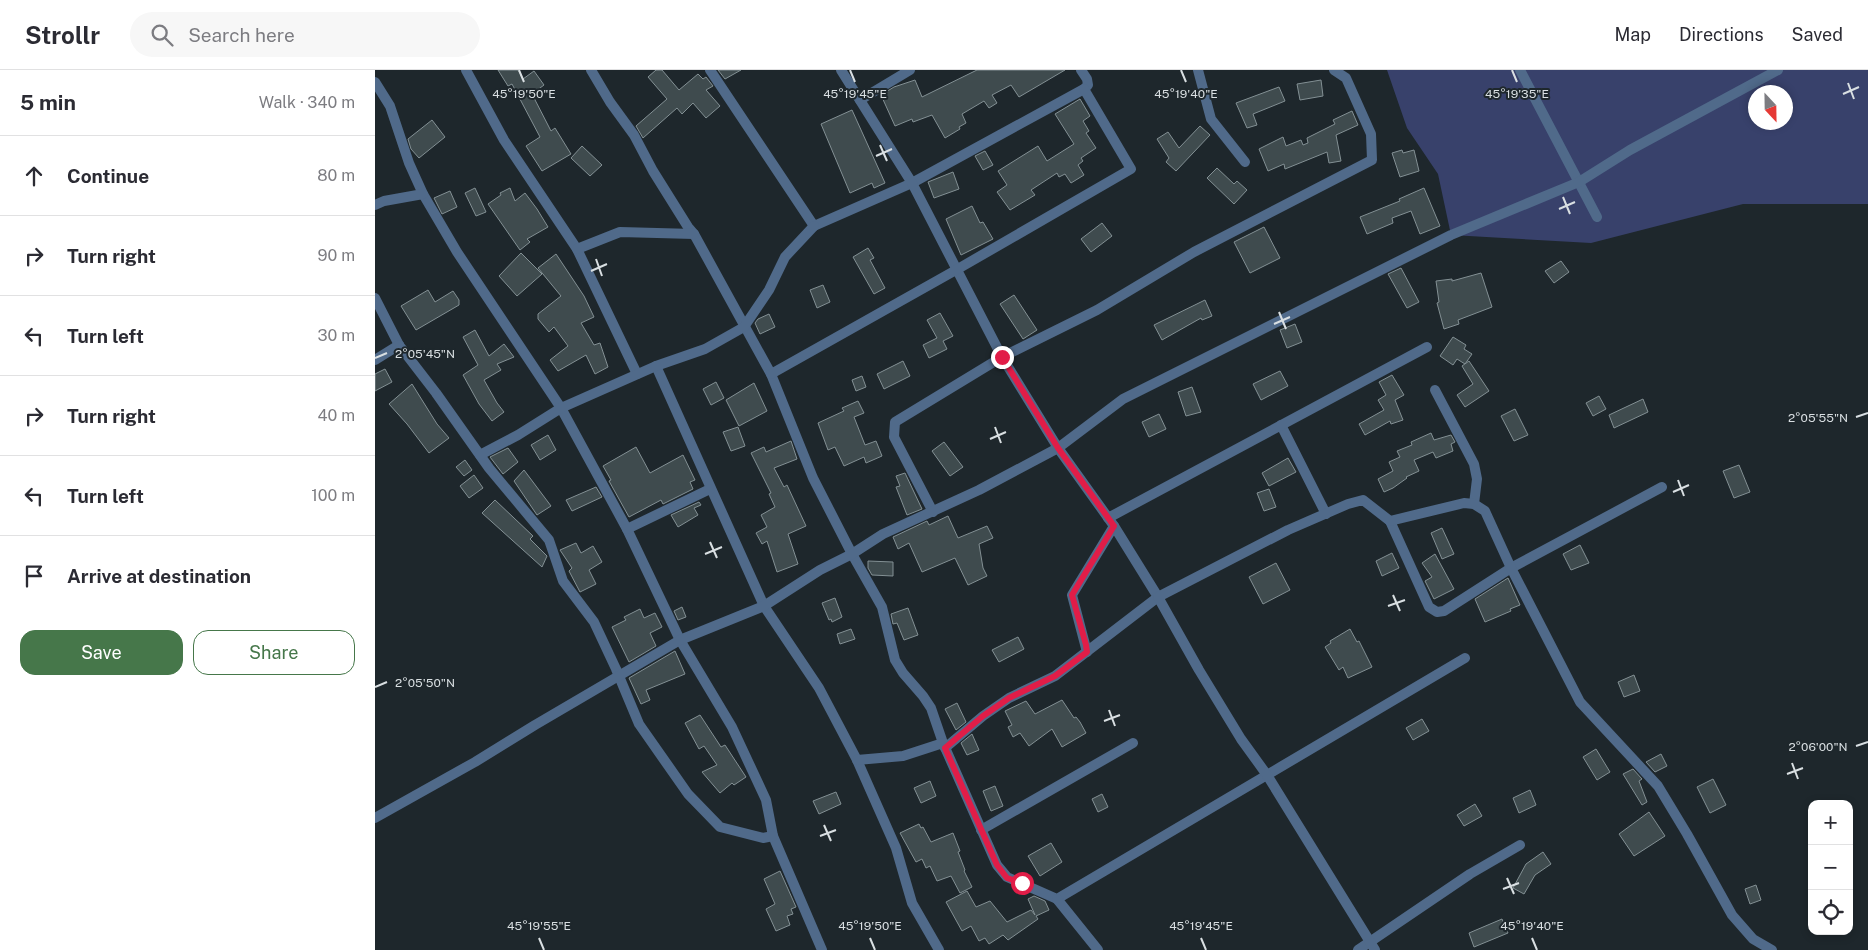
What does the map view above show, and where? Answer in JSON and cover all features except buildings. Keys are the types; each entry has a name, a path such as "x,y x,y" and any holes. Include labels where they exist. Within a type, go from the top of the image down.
{"street":[{"path":"466,70 504,140 577,249 637,374"},
{"path":"591,70 610,102 634,134 653,171 688,228 694,234 771,374 813,478 882,607 895,660 931,708 944,745 997,865 1007,878 1057,899 1098,950"},
{"path":"710,70 814,226"},
{"path":"841,70 912,183 1002,357 1058,448 1111,522 1158,597 1230,722 1267,775 1372,946"},
{"path":"860,100 910,70"},
{"path":"480,454 517,435 561,408 656,366 705,349 744,328 769,290 785,257 814,226 912,183 1084,89 1088,85 1087,79 1081,70"},
{"path":"1198,70 1211,119 1245,162"},
{"path":"933,512 894,437 895,422 1002,357 1097,310 1193,252 1372,160 1371,134 1346,78 1334,70"},
{"path":"1520,70 1597,218"},
{"path":"375,818 475,762 680,640 765,606 819,570 852,554 883,534 933,512 1058,448 1123,399 1451,234 1579,182 1630,150 1778,70"},
{"path":"375,82 390,106 409,163 423,194 457,252 561,408 627,529 680,640 733,727 766,800 773,836 823,950"},
{"path":"771,374 956,270 1131,168 1084,89"},
{"path":"375,205 384,201 423,194"},
{"path":"577,249 620,232 694,234"},
{"path":"375,298 399,344 480,454 549,540 563,581 594,622 639,724 688,794 720,827 763,838 773,836"},
{"path":"375,360 399,344"},
{"path":"1087,652 1072,595 1111,522 1281,425 1427,347"},
{"path":"656,366 710,489 765,606 819,688 857,760 897,848 912,904 939,950"},
{"path":"1435,390 1474,464 1477,479 1474,504"},
{"path":"1281,425 1326,514"},
{"path":"857,760 903,756 944,745 1009,698 1055,676 1158,597 1273,538 1348,504 1363,500 1390,521 1429,607 1437,612 1444,611 1511,568 1662,487"},
{"path":"627,529 710,489"},
{"path":"1390,521 1464,503 1474,504 1485,511 1511,568 1580,702 1658,786 1732,915 1753,939 1772,950"},
{"path":"1057,899 1465,658"},
{"path":"981,830 1133,743"},
{"path":"1358,950 1372,946 1470,874 1520,845"}],"shaded area":[{"path":"1387,70 1868,70 1868,204 1743,204 1591,243 1451,235 1438,174 1407,128"}],"route":[{"path":"1002,357 1058,448 1114,526 1072,595 1087,652 1055,676 1009,698 983,716 945,748 997,865 1007,878 1022,883"}]}
